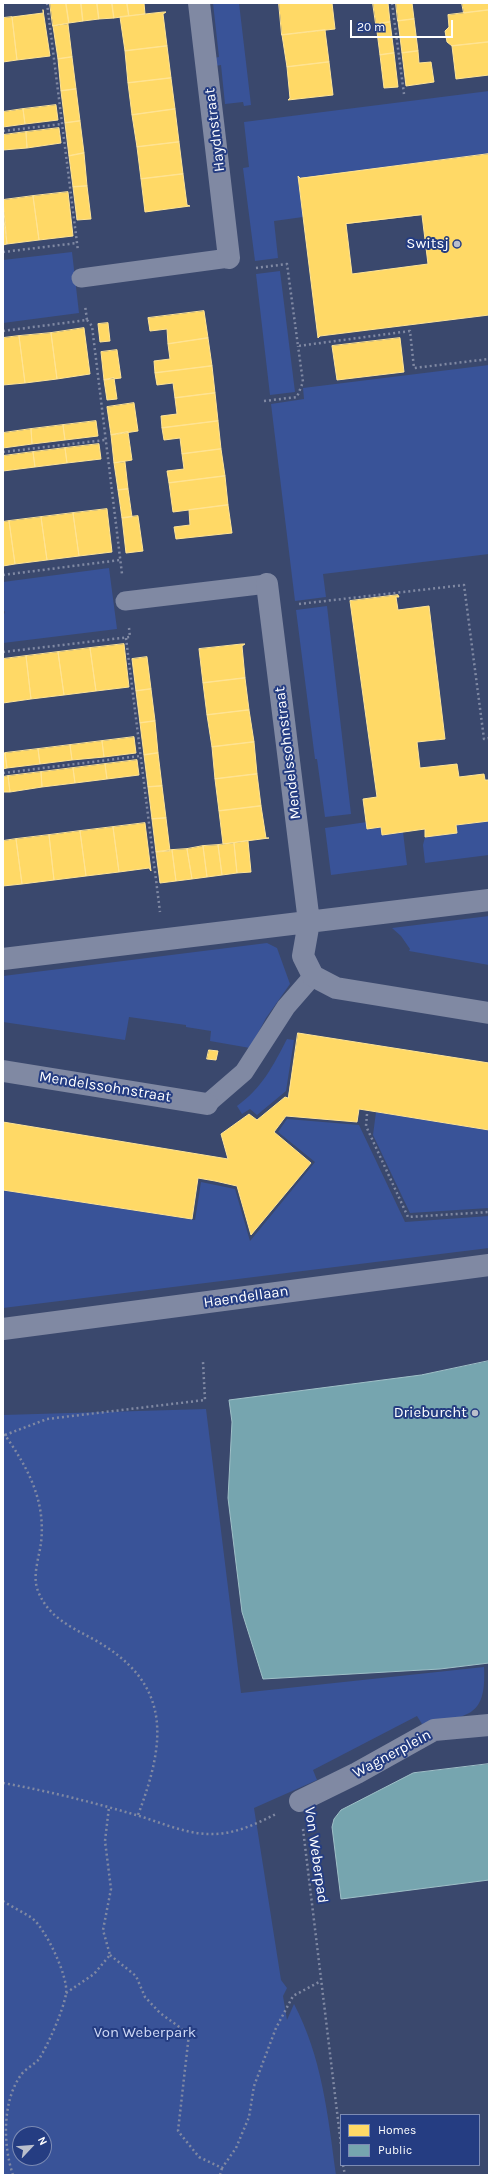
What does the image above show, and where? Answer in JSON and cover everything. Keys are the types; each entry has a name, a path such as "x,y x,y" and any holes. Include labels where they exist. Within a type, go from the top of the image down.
{"street":[{"name":"Haydnstraat","path":"199,3 229,258"},
{"name":"Mendelssohnstraat","path":"267,584 309,922 303,956 313,976"},
{"path":"3,959 489,900"},
{"path":"313,976 336,988 489,1013"},
{"name":"Mendelssohnstraat","path":"3,1070 207,1104"},
{"name":"Haendellaan","path":"3,1330 489,1265"},
{"name":"Wagnerplein","path":"300,1801 357,1774 434,1730 489,1725"}],"lane":[{"path":"81,278 229,258"},
{"path":"125,601 267,584"},
{"path":"207,1104 244,1072 286,1007 313,976"}],"path":[{"path":"3,652 130,638 92,326 87,320 81,278 47,3"},
{"path":"392,3 404,94"},
{"path":"3,131 62,124"},
{"path":"3,252 77,243"},
{"path":"248,270 287,264 303,382 297,397 264,401"},
{"path":"3,331 87,320"},
{"path":"298,346 410,331 414,368 489,359"},
{"path":"3,452 105,440"},
{"path":"3,575 120,560"},
{"path":"270,608 464,585 484,739 489,738"},
{"path":"126,638 163,940"},
{"path":"3,773 140,756"},
{"path":"367,1114 366,1126 408,1217 489,1212"},
{"path":"138,1815 152,1778 158,1744 157,1713 153,1701 139,1676 125,1661 110,1648 66,1625 44,1602 38,1590 36,1578 42,1526 40,1502 30,1475 4,1435 46,1419 205,1400 203,1362"},
{"name":"Von Weberpad","path":"3,1783 54,1792 186,1830 209,1834 228,1833 261,1822 300,1801 340,2136"},
{"path":"109,1807 105,1841 111,1889 103,1930 110,1956 136,1976 145,1997 160,2013 189,2034 178,2131 199,2157 222,2168"},
{"path":"3,1901 33,1919 48,1938 59,1961 66,1993 58,2020 39,2059 21,2075 11,2096 6,2120 6,2138 8,2162 13,2175"},
{"path":"66,1993 94,1974 110,1956"},
{"path":"220,2175 222,2168 236,2148 249,2117 254,2086 276,2028 293,1996 322,1981"}],"green space":[{"path":"213,3 239,3 251,105 244,106 243,102 225,104 221,65 215,66 214,58 219,57"},
{"path":"489,91 489,154 300,178 298,176 303,217 274,221 278,258 255,261 243,168 249,167 244,122"},
{"path":"72,252 79,313 3,323 3,260"},
{"path":"280,271 295,392 270,395 256,274"},
{"path":"489,365 489,554 323,574 326,597 295,601 271,404 304,399 303,388"},
{"path":"109,568 117,629 3,643 3,617 5,612 3,609 3,582"},
{"path":"327,606 351,814 325,817 317,759 315,759 296,610"},
{"path":"489,821 489,855 425,863 423,845 425,837 456,825"},
{"path":"367,822 368,829 381,827 382,835 403,832 407,865 331,875 325,828"},
{"path":"489,916 489,965 409,951 410,949 401,936 392,928"},
{"path":"267,943 277,948 290,984 266,1018 250,1048 210,1041 211,1031 186,1027 186,1025 129,1017 125,1040 3,1022 3,976"},
{"path":"287,1039 294,1040 286,1091 257,1115 250,1109 242,1114 237,1106 253,1092 266,1076"},
{"path":"376,1112 489,1130 489,1208 410,1213 373,1135"},
{"path":"287,1119 359,1125 405,1222 489,1216 489,1248 3,1308 3,1190 195,1220 201,1182 235,1189 250,1241 315,1162 278,1132"},
{"name":"Von Weberpark","path":"206,1409 241,1693 484,1667 482,1697 477,1706 470,1712 461,1716 422,1724 417,1716 313,1770 317,1780 254,1808 281,1980 287,1988 283,1996 287,2020 294,2004 304,2024 317,2066 327,2109 336,2175 3,2175 3,1415"}],"building: Homes":[{"path":"50,3 66,3 69,23 53,26"},
{"path":"66,3 81,3 83,21 69,23"},
{"path":"81,3 97,3 99,19 83,21"},
{"path":"97,3 112,3 114,18 99,19"},
{"path":"112,3 127,3 129,16 114,18"},
{"path":"127,3 144,3 145,14 129,16"},
{"path":"279,3 332,3 335,29 282,35"},
{"path":"373,3 388,3 390,22 376,24"},
{"path":"396,3 412,3 414,19 398,21"},
{"path":"462,3 489,3 489,10 464,13"},
{"path":"43,10 50,56 17,60 12,17 43,13"},
{"path":"489,10 489,42 452,46 447,42 445,31 449,27 448,15"},
{"path":"166,12 163,14 167,46 125,51 120,17"},
{"path":"12,17 17,60 3,62 3,18"},
{"path":"414,19 418,51 402,53 398,21"},
{"path":"390,22 394,53 380,55 376,24"},
{"path":"68,24 72,57 58,59 53,26"},
{"path":"325,30 329,62 287,67 282,35"},
{"path":"489,42 489,75 456,79 452,46"},
{"path":"167,46 171,78 128,83 125,51"},
{"path":"418,51 419,63 431,62 434,82 406,86 402,53"},
{"path":"394,53 398,87 384,88 380,55"},
{"path":"72,57 76,89 61,91 58,59"},
{"path":"329,62 333,95 288,100 290,98 287,67"},
{"path":"171,78 175,109 132,115 128,83"},
{"path":"76,89 80,121 65,123 61,91"},
{"path":"56,105 58,120 25,124 23,109"},
{"path":"23,109 25,124 3,127 3,112"},
{"path":"175,109 179,142 137,147 132,115"},
{"path":"80,121 84,153 69,156 65,123"},
{"path":"59,128 61,143 27,148 26,132"},
{"path":"26,132 27,148 3,150 3,135"},
{"path":"179,142 183,174 141,179 137,147"},
{"path":"84,153 87,186 73,187 69,156"},
{"name":"Switsj","path":"489,154 489,315 320,336 318,338 298,176 300,178","holes":["422,215 428,264 352,274 346,224"]},
{"path":"183,174 187,205 190,206 145,212 141,179"},
{"path":"87,186 91,219 77,220 73,187"},
{"path":"68,192 73,236 39,240 33,196"},
{"path":"33,196 39,240 7,244 3,200"},
{"path":"3,212 7,244 3,245"},
{"path":"204,311 208,338 168,344 167,329 150,331 148,318"},
{"path":"108,323 110,341 100,342 98,324"},
{"path":"84,328 90,374 57,379 51,333"},
{"path":"51,333 57,379 25,383 19,336"},
{"path":"19,336 25,383 3,385 3,338"},
{"path":"208,338 212,366 155,373 154,361 170,359 168,344"},
{"path":"400,338 404,372 337,380 332,346"},
{"path":"117,350 121,378 104,380 101,352"},
{"path":"212,366 215,393 175,398 173,383 157,385 155,373"},
{"path":"114,378 117,399 107,400 104,380"},
{"path":"215,393 218,421 162,428 161,416 177,414 175,398"},
{"path":"134,403 138,431 111,435 107,407"},
{"path":"96,421 98,436 65,440 63,425"},
{"path":"218,421 221,449 182,454 180,438 164,440 162,428"},
{"path":"63,425 65,440 32,444 31,429"},
{"path":"31,429 32,444 3,448 3,433"},
{"path":"128,432 132,460 114,463 111,435"},
{"path":"99,444 101,459 67,463 65,448"},
{"path":"65,448 67,463 35,467 33,452"},
{"path":"221,449 225,476 169,483 167,471 184,469 182,454"},
{"path":"33,452 35,467 3,471 3,456"},
{"path":"125,462 128,489 118,490 114,463"},
{"path":"225,476 228,505 173,512 169,483"},
{"path":"128,489 132,517 122,518 118,490"},
{"path":"228,505 232,533 176,539 174,527 190,525 189,510"},
{"path":"107,509 112,552 79,556 73,513"},
{"path":"73,513 79,556 47,560 41,517"},
{"path":"138,516 143,551 126,553 122,518"},
{"path":"41,517 47,560 15,564 9,521"},
{"path":"9,521 15,564 3,566 3,522"},
{"path":"398,595 399,597 396,597 398,610 429,606 445,739 417,742 420,768 457,764 459,777 484,774 485,780 489,780 489,821 456,825 457,833 425,837 425,829 382,835 381,827 367,829 363,799 377,797 350,601"},
{"path":"124,644 129,687 96,691 90,648"},
{"path":"245,644 242,646 245,678 203,683 199,649"},
{"path":"90,648 96,691 64,695 58,652"},
{"path":"58,652 64,695 31,699 26,656"},
{"path":"26,656 31,699 3,703 3,659"},
{"path":"147,657 151,689 136,691 132,659"},
{"path":"245,678 249,710 207,715 203,683"},
{"path":"151,689 155,721 140,723 136,691"},
{"path":"249,710 254,742 212,747 207,715"},
{"path":"155,721 158,753 144,755 140,723"},
{"path":"134,737 136,753 104,757 102,741"},
{"path":"102,741 104,757 72,760 70,745"},
{"path":"254,742 257,774 215,779 212,747"},
{"path":"70,745 72,760 40,764 38,749"},
{"path":"38,749 40,764 7,768 5,753"},
{"path":"3,753 5,753 7,768 3,769"},
{"path":"158,753 162,786 148,787 144,755"},
{"path":"137,760 139,775 107,779 105,764"},
{"path":"105,764 107,779 75,783 73,768"},
{"path":"73,768 75,783 42,787 41,772"},
{"path":"41,772 42,787 10,792 8,776"},
{"path":"257,774 261,806 219,811 215,779"},
{"path":"8,776 10,792 3,792 3,777"},
{"path":"162,786 166,818 152,819 148,787"},
{"path":"261,806 266,838 269,838 223,844 219,811"},
{"path":"166,818 170,851 156,852 152,819"},
{"path":"145,823 151,871 149,868 119,872 113,827"},
{"path":"113,827 119,872 86,876 80,831"},
{"path":"80,831 86,876 54,880 49,835"},
{"path":"49,835 54,880 22,884 16,839"},
{"path":"16,839 22,884 3,886 3,841"},
{"path":"248,841 251,872 237,873 234,843"},
{"path":"234,843 237,873 222,875 218,845"},
{"path":"218,845 222,875 207,877 203,846"},
{"path":"203,846 207,877 192,879 187,849"},
{"path":"187,849 192,879 176,881 172,850"},
{"path":"172,850 176,881 160,883 156,852"},
{"path":"298,1033 489,1063 489,1130 359,1109 357,1122 286,1116 274,1132 311,1163 251,1235 237,1186 215,1181 198,1178 192,1219 3,1190 3,1122 228,1159 221,1134 249,1114 257,1120 285,1097 288,1098"},
{"path":"209,1050 218,1051 216,1060 207,1059"}],"building: Public":[{"path":"489,1361 489,1663 440,1669 263,1679 242,1612 228,1498 232,1422 229,1400 421,1375"},
{"path":"489,1764 489,1880 341,1899 332,1827 334,1819 341,1810 413,1773"}],"place":[{"name":"Switsj","path":"457,244"},
{"name":"Drieburcht","path":"475,1413"}]}
